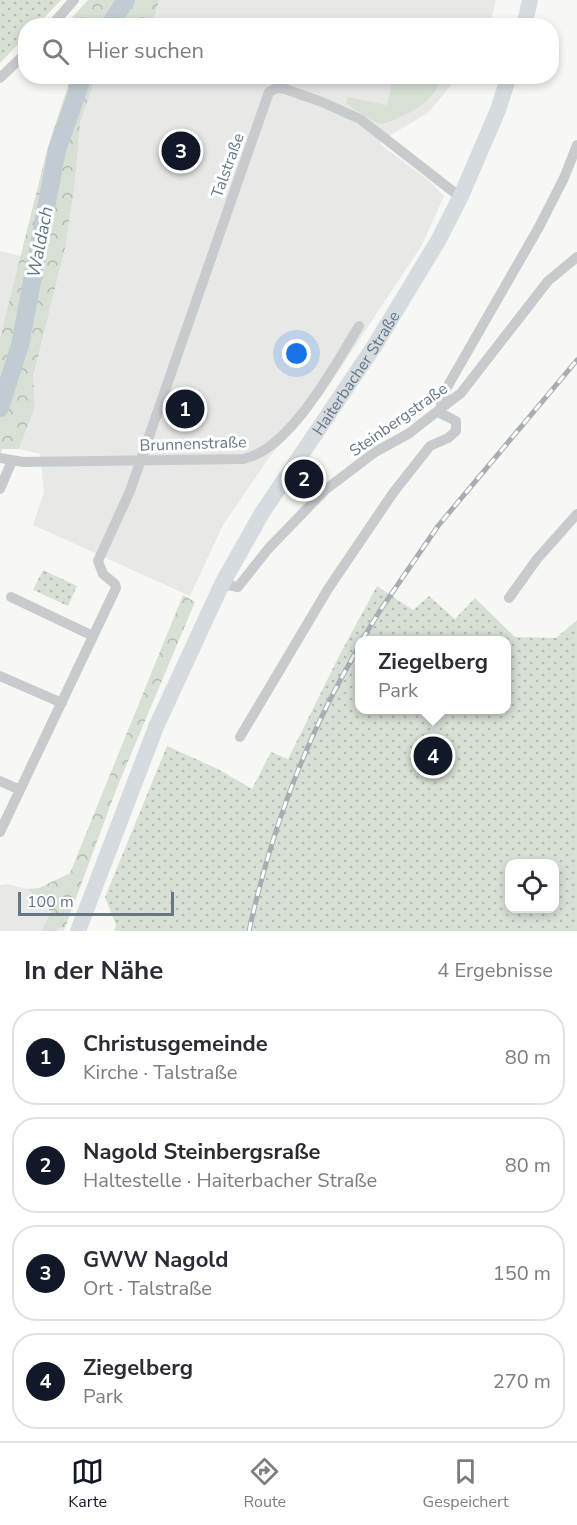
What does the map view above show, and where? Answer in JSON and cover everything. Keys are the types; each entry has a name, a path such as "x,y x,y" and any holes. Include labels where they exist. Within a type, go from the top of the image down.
{"main road":[{"path":"526,18 530,0"},
{"name":"Haiterbacher Straße","path":"78,931 156,727 222,584 262,513 375,345 438,241 498,110 506,84"}],"street":[{"path":"58,18 74,0"},
{"path":"0,78 18,61"},
{"name":"Talstraße","path":"141,459 269,92 273,89 285,89 360,119 460,196"},
{"path":"240,737 328,589 393,493 430,446 448,438 456,430 456,421 438,412 446,389 539,227 564,178 577,145"},
{"name":"Steinbergstraße","path":"222,584 238,587 268,549 325,490 375,452 408,434 461,393 548,281 577,257"},
{"name":"Brunnenstraße","path":"4,459 243,459 254,456 279,439 313,399 359,326"},
{"path":"0,489 4,459"},
{"path":"0,832 116,588 116,584 103,574 98,561 130,491 141,459"},
{"path":"509,598 537,559 577,514"},
{"path":"11,597 93,636"},
{"path":"0,676 62,703"},
{"path":"0,782 20,790"}],"shaded area":[{"path":"159,0 496,0 492,18 155,18"},
{"path":"94,84 451,84 428,113 392,134 380,144 428,180 444,196 422,245 322,396 271,455 223,525 190,596 33,525 44,492 40,454 19,449 35,406 33,379 66,244 75,182 80,122"},
{"path":"0,251 21,256 0,338"},
{"path":"7,884 27,889 65,928 64,931 0,931 0,885"}],"green space":[{"path":"0,0 61,0 44,18 18,18 18,44 0,63"},
{"path":"88,0 159,0 155,18 71,18"},
{"path":"69,84 94,84 80,123 75,182 66,244 33,378 35,406 19,449 2,449 0,456 0,338 48,146"},
{"path":"392,84 439,84 426,102 387,123 375,122 346,103 348,97 387,105"},
{"path":"43,570 77,586 68,606 33,590"},
{"path":"377,586 413,610 429,596 455,619 475,598 515,637 556,638 577,620 577,931 114,931 116,925 105,897 167,746 218,769 252,789 271,752 288,759"},
{"path":"183,595 195,602 116,790 65,928 58,927 56,931 41,931 51,912 27,889 39,888 70,873"}],"waterway":[{"name":"Waldach","path":"114,18 126,0"},
{"name":"Waldach","path":"0,408 20,345 57,150 80,84"}],"railway":[{"path":"364,636 438,526 577,360"},
{"path":"249,931 268,856 293,783 323,713 355,654"}],"place":[{"name":"GWW Nagold","path":"181,151"},
{"name":"Christusgemeinde","path":"185,409"},
{"name":"Nagold Steinbergsraße","path":"304,479"},
{"name":"Ziegelberg","path":"433,756"}]}
